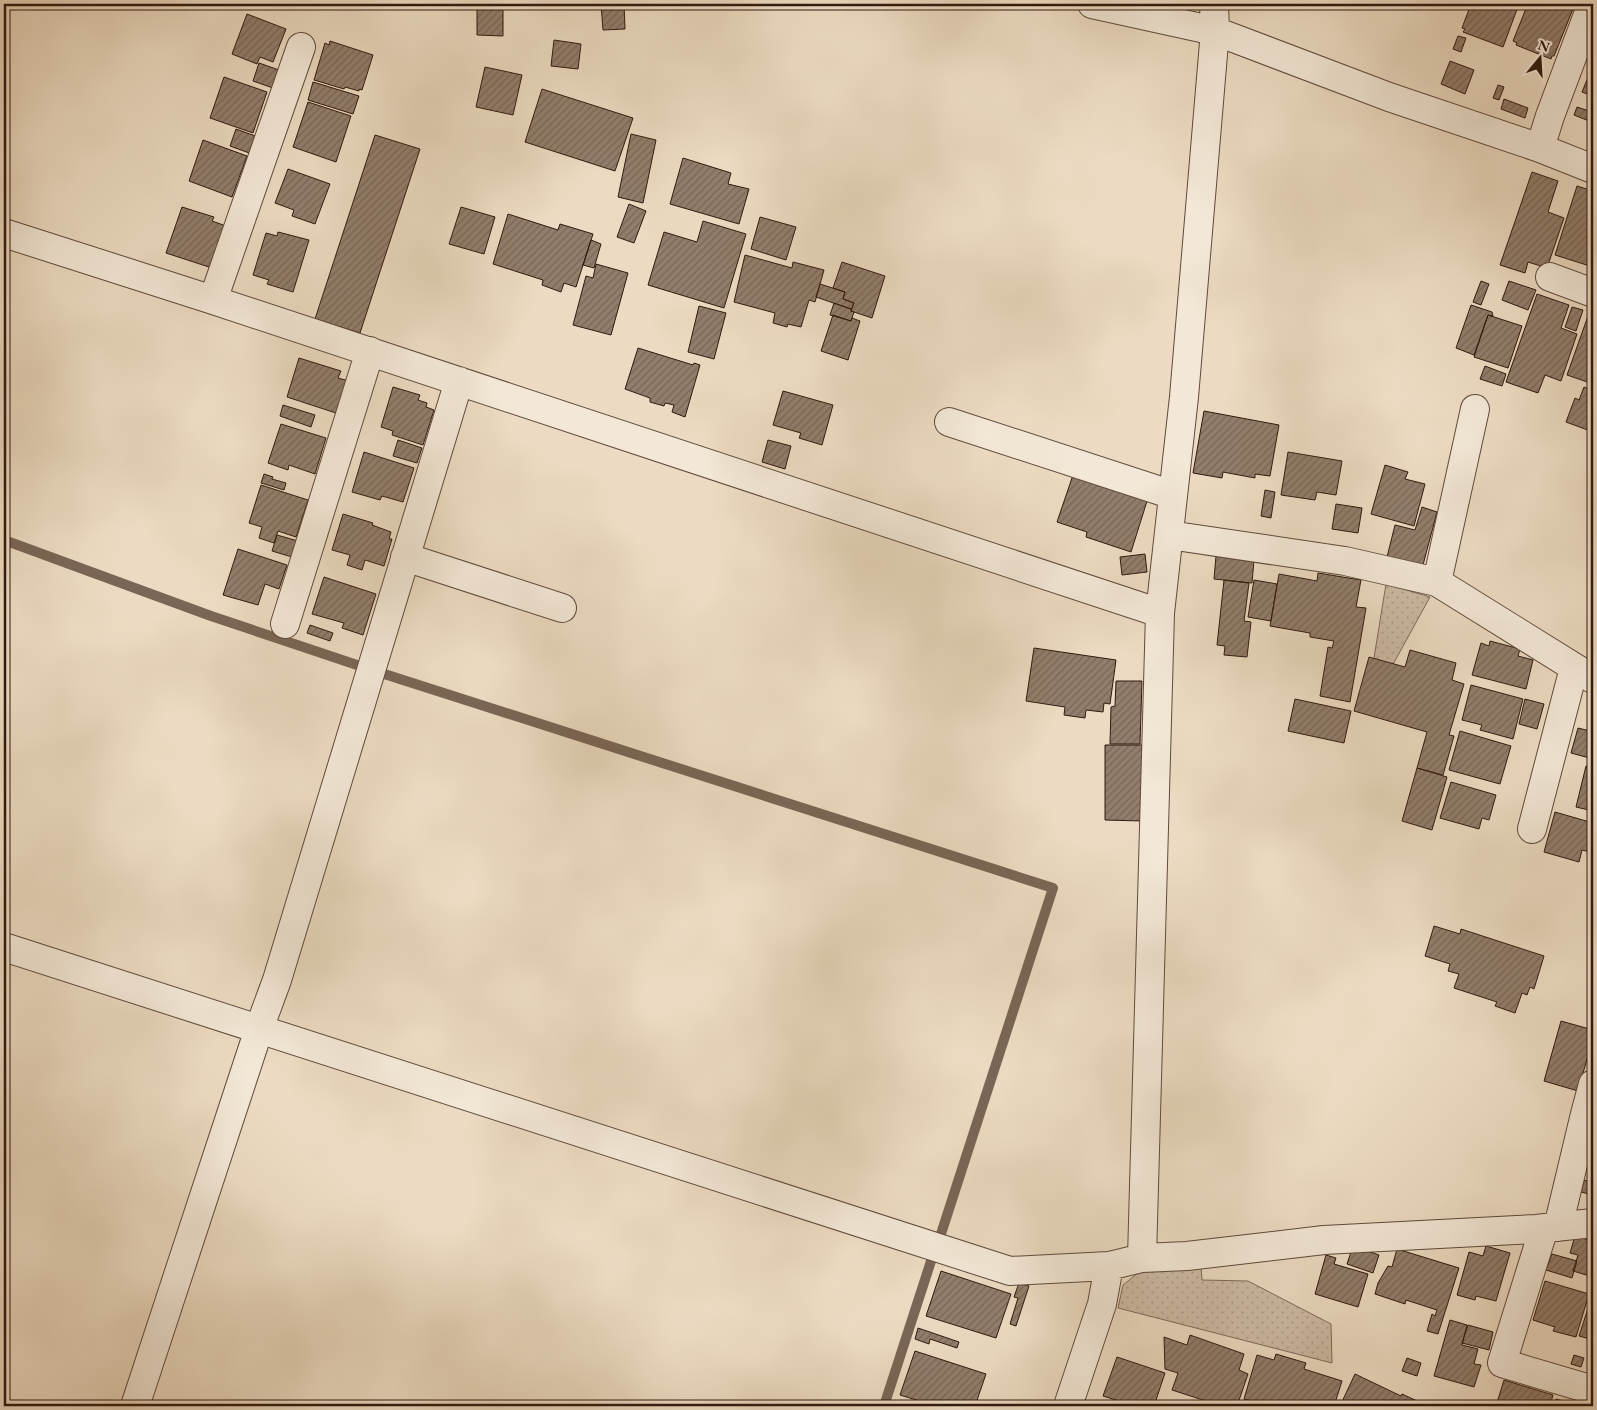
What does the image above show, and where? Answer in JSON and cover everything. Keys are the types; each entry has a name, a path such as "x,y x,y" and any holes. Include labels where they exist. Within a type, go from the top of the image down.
{"street":[{"path":"1092,4 1214,31 1389,97 1593,168"},
{"path":"1142,1258 1160,613 1184,397 1214,31 1214,4"},
{"path":"1540,148 1592,4"},
{"path":"213,300 301,47"},
{"path":"4,233 370,351 1160,613"},
{"path":"1550,277 1593,293"},
{"path":"285,624 370,351"},
{"path":"135,1406 259,1029 277,980 459,381"},
{"path":"1437,582 1475,409"},
{"path":"949,422 1173,495"},
{"path":"1169,535 1345,561 1437,582 1584,673 1532,829"},
{"path":"405,557 562,608"},
{"path":"4,947 1010,1271 1109,1266 1142,1258 1187,1256 1324,1240 1551,1228 1593,1222"},
{"path":"1593,1084 1551,1228 1502,1363 1593,1390"},
{"path":"1068,1406 1102,1304 1109,1266"}],"shaded area":[{"path":"1386,584 1430,597 1391,668 1373,664"},
{"path":"1201,1267 1202,1280 1248,1281 1331,1324 1332,1363 1118,1308 1123,1285 1142,1270"}],"building":[{"path":"477,4 503,4 503,36 477,35"},
{"path":"601,4 624,4 625,29 603,30"},
{"path":"1471,4 1519,4 1503,47 1463,32 1465,29 1462,28"},
{"path":"1531,4 1575,4 1554,56 1551,59 1516,45 1517,43 1513,41 1527,6 1530,7"},
{"path":"247,14 286,29 273,62 260,57 257,64 232,54"},
{"path":"1458,36 1466,38 1461,52 1453,49"},
{"path":"554,40 581,44 578,69 551,66"},
{"path":"330,41 373,55 362,90 359,89 359,91 345,87 344,89 314,80 325,43 329,45"},
{"path":"1450,61 1474,70 1465,94 1441,84"},
{"path":"259,63 279,70 273,88 253,81"},
{"path":"485,67 522,75 513,115 476,107"},
{"path":"1591,70 1593,71 1593,96 1582,92"},
{"path":"224,77 267,92 253,133 210,118"},
{"path":"313,82 359,96 353,114 308,100"},
{"path":"1498,85 1504,87 1499,100 1493,98"},
{"path":"542,89 633,118 615,171 525,142"},
{"path":"1504,99 1528,108 1525,118 1501,109"},
{"path":"308,102 351,116 336,162 293,147"},
{"path":"1577,107 1592,112 1589,121 1574,115"},
{"path":"236,129 258,137 252,154 230,146"},
{"path":"631,134 656,140 643,203 618,197"},
{"path":"375,135 420,149 360,333 315,319"},
{"path":"203,140 247,156 232,197 189,181"},
{"path":"683,158 731,173 728,184 749,189 739,224 670,204"},
{"path":"288,169 330,184 315,224 292,216 294,210 275,203"},
{"path":"1532,172 1558,181 1548,212 1564,218 1547,268 1528,262 1525,273 1500,265"},
{"path":"1577,186 1593,191 1593,267 1555,255"},
{"path":"629,204 646,211 634,243 617,237"},
{"path":"182,207 214,217 212,221 226,226 212,268 166,253"},
{"path":"461,207 495,217 484,254 449,244"},
{"path":"508,214 558,230 560,224 593,234 576,287 564,283 561,292 542,285 543,280 493,264"},
{"path":"760,217 796,227 786,260 751,249"},
{"path":"703,221 746,234 724,308 648,285 664,232 697,242"},
{"path":"278,232 309,240 293,292 267,284 269,280 253,275 266,233 277,236"},
{"path":"591,240 601,244 594,268 583,265"},
{"path":"745,255 792,268 793,262 824,270 815,302 809,300 801,327 788,324 787,327 773,323 775,313 734,302"},
{"path":"842,262 885,276 872,318 851,311 854,303 843,299 845,292 833,288"},
{"path":"596,264 628,273 611,335 573,325 586,276 593,278"},
{"path":"1481,281 1489,284 1481,305 1473,302"},
{"path":"1509,281 1536,290 1528,310 1502,300"},
{"path":"820,284 845,292 843,299 854,303 851,309 816,297"},
{"path":"1537,294 1569,305 1561,328 1577,334 1561,381 1545,375 1538,393 1506,382"},
{"path":"834,303 851,309 854,312 851,321 830,315"},
{"path":"1471,305 1492,312 1493,316 1488,315 1474,355 1456,348"},
{"path":"699,306 726,313 714,359 688,352"},
{"path":"1572,307 1583,310 1576,331 1565,327"},
{"path":"833,315 851,321 852,318 860,321 848,360 821,351"},
{"path":"1488,315 1522,326 1508,368 1474,357"},
{"path":"1588,316 1593,317 1593,384 1567,375"},
{"path":"638,348 693,365 694,363 700,365 685,417 672,412 674,405 665,403 664,406 650,402 650,398 625,389"},
{"path":"299,358 341,371 338,378 349,381 339,414 287,397"},
{"path":"1485,366 1506,374 1502,386 1480,379"},
{"path":"393,387 420,395 418,400 427,403 426,407 434,410 423,445 392,435 393,431 381,427"},
{"path":"1584,387 1593,391 1593,432 1566,422 1575,398 1579,400"},
{"path":"783,391 833,405 822,445 799,438 801,433 773,425"},
{"path":"283,405 315,415 311,427 280,416"},
{"path":"1204,411 1279,425 1270,476 1255,474 1255,478 1223,472 1222,478 1193,473"},
{"path":"281,424 326,438 315,474 289,465 288,470 268,463"},
{"path":"398,440 422,448 417,463 393,456"},
{"path":"768,440 791,446 785,469 762,462"},
{"path":"364,452 414,468 403,502 382,496 380,500 352,492"},
{"path":"1288,452 1342,461 1336,495 1317,492 1315,500 1281,495"},
{"path":"1385,465 1408,472 1405,479 1425,484 1414,526 1371,514"},
{"path":"1074,472 1148,498 1131,552 1086,537 1087,532 1057,522"},
{"path":"264,474 273,477 272,479 286,483 284,490 261,483"},
{"path":"261,485 308,500 296,537 278,531 274,543 259,538 262,527 249,523"},
{"path":"1265,490 1275,492 1271,518 1261,516"},
{"path":"1336,504 1362,508 1358,533 1332,529"},
{"path":"1422,507 1437,512 1423,565 1387,557 1395,525 1415,530"},
{"path":"343,514 373,523 372,525 391,532 389,539 392,539 384,566 365,560 362,570 347,565 350,555 332,550"},
{"path":"277,535 298,541 292,557 272,551"},
{"path":"238,549 287,565 279,589 265,584 258,605 223,595"},
{"path":"1145,554 1147,572 1122,575 1120,557"},
{"path":"1216,556 1254,560 1252,583 1214,579"},
{"path":"1318,573 1361,580 1356,607 1366,608 1350,702 1320,696 1328,647 1332,648 1334,641 1310,637 1310,633 1270,626 1279,574 1317,581"},
{"path":"324,577 376,594 363,635 342,628 344,623 312,614"},
{"path":"1224,580 1249,583 1244,621 1251,622 1247,657 1224,655 1225,646 1217,645"},
{"path":"1254,580 1277,584 1271,621 1248,617"},
{"path":"310,625 333,633 330,641 307,633"},
{"path":"1490,641 1520,649 1518,656 1533,660 1526,689 1472,675 1481,643 1489,646"},
{"path":"1034,648 1116,660 1110,704 1104,703 1103,712 1086,710 1085,718 1064,715 1065,707 1026,701"},
{"path":"1410,650 1456,663 1452,680 1464,684 1449,735 1454,736 1443,775 1417,768 1427,732 1354,711 1369,657 1405,667"},
{"path":"1116,681 1142,681 1140,744 1110,744 1111,707 1115,706"},
{"path":"1471,685 1523,699 1513,739 1480,730 1482,725 1462,720"},
{"path":"1295,699 1351,711 1344,743 1288,731"},
{"path":"1525,699 1544,704 1537,729 1519,724"},
{"path":"1593,719 1593,759 1571,753 1578,728 1590,731"},
{"path":"1460,731 1511,746 1500,784 1449,770"},
{"path":"1105,745 1144,745 1143,821 1105,820"},
{"path":"1586,766 1593,768 1593,811 1576,807"},
{"path":"1417,768 1447,777 1432,830 1402,821"},
{"path":"1451,782 1496,795 1489,820 1482,818 1479,829 1440,818"},
{"path":"1555,812 1593,823 1593,853 1582,850 1579,862 1544,852"},
{"path":"1434,926 1460,934 1461,929 1544,956 1534,989 1530,987 1527,995 1522,993 1515,1013 1495,1006 1497,1002 1454,988 1459,974 1448,971 1450,964 1425,956"},
{"path":"1561,1021 1593,1030 1593,1038 1578,1091 1544,1081"},
{"path":"1584,1180 1593,1183 1593,1195 1581,1192"},
{"path":"1575,1236 1593,1241 1593,1277 1573,1271 1578,1255 1570,1253"},
{"path":"1353,1246 1379,1255 1373,1273 1347,1264"},
{"path":"1486,1246 1510,1253 1496,1301 1476,1296 1475,1300 1457,1295 1469,1252 1483,1256"},
{"path":"1397,1249 1459,1268 1438,1334 1427,1331 1432,1314 1435,1316 1437,1310 1406,1300 1405,1304 1375,1294 1378,1283 1388,1266 1392,1267"},
{"path":"1552,1254 1577,1261 1572,1278 1546,1270"},
{"path":"1326,1255 1336,1258 1334,1264 1368,1274 1358,1307 1315,1294"},
{"path":"941,1271 1011,1294 996,1338 926,1316"},
{"path":"1545,1281 1589,1294 1576,1337 1553,1331 1555,1327 1533,1320"},
{"path":"1019,1283 1029,1286 1016,1326 1010,1324 1018,1298 1014,1297"},
{"path":"1593,1293 1593,1340 1579,1336"},
{"path":"1450,1320 1467,1325 1462,1345 1478,1349 1474,1364 1481,1365 1474,1387 1434,1376"},
{"path":"1468,1325 1493,1332 1489,1350 1462,1343"},
{"path":"918,1328 959,1342 957,1348 930,1339 929,1344 915,1339"},
{"path":"1190,1335 1244,1354 1239,1370 1248,1374 1237,1406 1205,1406 1206,1401 1172,1390 1178,1373 1165,1369 1164,1337 1187,1345"},
{"path":"915,1351 986,1374 975,1406 936,1406 900,1395"},
{"path":"1276,1354 1306,1363 1304,1369 1342,1381 1334,1406 1268,1406 1244,1399 1257,1355 1274,1360"},
{"path":"1574,1355 1584,1358 1581,1367 1571,1364"},
{"path":"1117,1357 1165,1373 1154,1406 1135,1406 1103,1396"},
{"path":"1407,1358 1421,1363 1417,1376 1402,1371"},
{"path":"1355,1374 1401,1396 1402,1394 1428,1406 1340,1406"},
{"path":"1504,1380 1553,1395 1550,1406 1496,1406"},
{"path":"1556,1399 1581,1406 1554,1406"}],"waterway":[{"path":"4,540 211,616 378,672 1053,888 940,1237"},
{"path":"884,1406 932,1258"}]}
